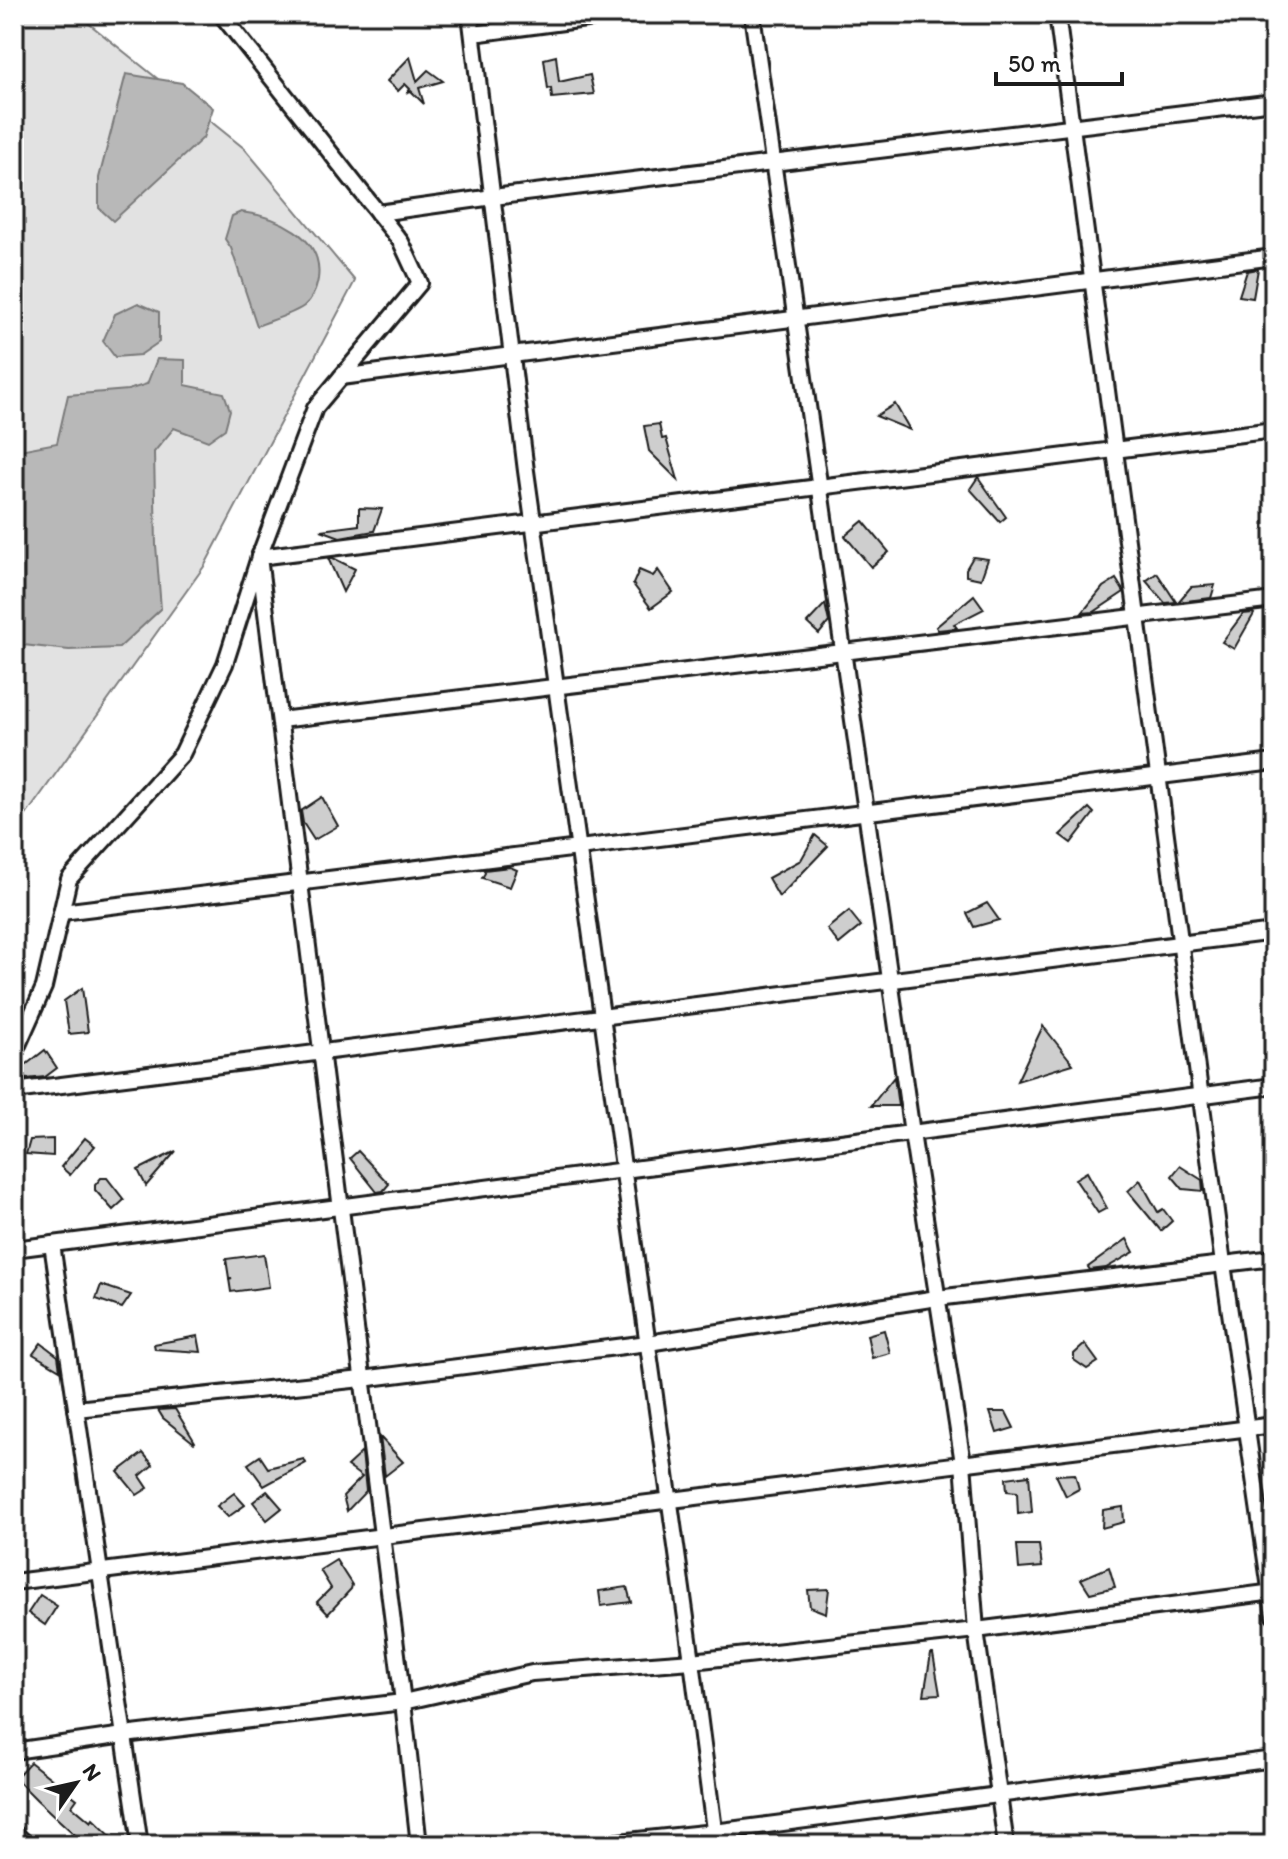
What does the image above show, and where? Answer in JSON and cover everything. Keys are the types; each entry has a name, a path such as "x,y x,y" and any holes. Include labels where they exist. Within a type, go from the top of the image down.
{"street":[{"path":"14,1054 44,987 69,879 182,754 225,664 259,557 315,408 420,283 401,242 221,14"},
{"path":"470,14 534,524 715,1838"},
{"path":"473,34 624,14"},
{"path":"752,14 912,1133 963,1463 976,1630 1006,1845"},
{"path":"1057,14 1200,1096 1274,1616"},
{"path":"378,213 1274,102"},
{"path":"341,377 1274,257"},
{"path":"259,557 1274,430"},
{"path":"259,557 419,1845"},
{"path":"280,720 1274,600"},
{"path":"62,912 1274,762"},
{"path":"14,1091 1274,932"},
{"path":"14,1249 1274,1086"},
{"path":"52,1244 140,1845"},
{"path":"76,1409 362,1379 648,1343 937,1298 1274,1258"},
{"path":"14,1582 1274,1425"},
{"path":"14,1751 403,1702 532,1673 692,1661 1272,1593"},
{"path":"590,1845 715,1838 999,1794 1274,1759"},
{"path":"14,1834 26,1845"}],"shaded area":[{"path":"14,14 77,14 245,149 355,281 205,565 14,832"},
{"path":"126,74 182,83 213,108 203,138 113,221 99,208 99,178"},
{"path":"241,212 269,218 295,231 306,240 318,264 316,287 307,303 257,326 231,248 225,239 232,216"},
{"path":"138,303 159,312 159,342 140,355 115,357 103,341 115,314"},
{"path":"157,359 185,360 185,385 224,393 230,410 225,429 208,441 174,428 154,452 161,609 119,648 69,650 14,644 14,451 57,443 68,395 128,390 147,384"}],"building":[{"path":"556,56 559,82 590,75 594,94 552,98 544,59"},
{"path":"410,57 417,81 428,70 443,81 419,88 424,104 411,91 408,92 410,89 405,84 398,91 387,81"},
{"path":"1258,269 1253,298 1239,296 1247,271"},
{"path":"895,404 910,430 876,416"},
{"path":"659,424 678,480 649,451 644,426"},
{"path":"978,477 1006,517 1000,522 970,489"},
{"path":"359,508 382,509 374,531 340,537 321,530 359,525"},
{"path":"863,521 889,552 871,567 845,536"},
{"path":"973,557 988,559 981,579 966,576 966,569"},
{"path":"328,558 355,569 343,592"},
{"path":"639,570 653,576 658,570 673,592 651,608 633,584"},
{"path":"1157,573 1176,602 1165,603 1146,581"},
{"path":"1116,579 1124,592 1094,612 1082,613 1103,587"},
{"path":"1215,585 1211,598 1178,602 1191,587"},
{"path":"974,595 984,609 954,624 957,628 938,630 936,627"},
{"path":"825,604 829,622 819,634 807,623"},
{"path":"1253,613 1234,649 1222,642 1243,614"},
{"path":"322,797 338,826 314,840 303,823 301,811"},
{"path":"1089,808 1094,813 1071,843 1060,835"},
{"path":"815,835 828,846 779,897 768,878 801,860"},
{"path":"510,867 517,870 510,887 482,878 484,870"},
{"path":"987,903 999,920 974,927 967,913"},
{"path":"849,911 861,926 839,944 827,929"},
{"path":"82,988 88,1032 69,1034 64,1001"},
{"path":"1043,1026 1073,1064 1017,1081"},
{"path":"45,1050 57,1068 45,1077 20,1077 23,1067"},
{"path":"894,1077 898,1106 871,1106"},
{"path":"85,1138 95,1146 70,1175 61,1167"},
{"path":"53,1139 53,1156 26,1154 30,1140"},
{"path":"176,1151 146,1186 138,1170"},
{"path":"358,1151 389,1184 383,1191 377,1192 350,1158"},
{"path":"1180,1166 1202,1180 1203,1191 1183,1189 1172,1176"},
{"path":"1087,1172 1107,1208 1098,1213 1075,1179"},
{"path":"101,1178 107,1178 124,1200 113,1210 95,1190"},
{"path":"1140,1180 1158,1212 1163,1209 1172,1221 1161,1231 1128,1191"},
{"path":"1127,1239 1134,1252 1106,1268 1090,1270 1088,1267"},
{"path":"264,1254 269,1287 231,1292 229,1279 232,1278 229,1278 226,1259"},
{"path":"101,1285 131,1295 122,1308 96,1299"},
{"path":"884,1330 890,1353 872,1358 867,1335"},
{"path":"198,1336 201,1352 155,1349 154,1344"},
{"path":"41,1343 58,1356 60,1370 33,1354"},
{"path":"1085,1344 1098,1362 1087,1369 1074,1360 1074,1354"},
{"path":"175,1409 194,1443 163,1418 158,1410"},
{"path":"990,1412 1006,1412 1014,1428 997,1433"},
{"path":"380,1437 403,1462 385,1476"},
{"path":"362,1452 366,1491 347,1511 343,1496 362,1477 347,1466"},
{"path":"143,1453 153,1465 140,1476 148,1488 137,1495 118,1472"},
{"path":"260,1456 268,1468 304,1459 306,1463 264,1486 248,1464"},
{"path":"1075,1474 1079,1489 1066,1496 1056,1475"},
{"path":"1029,1475 1032,1512 1018,1514 1017,1492 1007,1491 1006,1478"},
{"path":"267,1491 282,1508 267,1520 253,1502"},
{"path":"234,1493 245,1505 228,1517 217,1506"},
{"path":"1123,1507 1124,1522 1102,1528 1103,1510"},
{"path":"1017,1545 1039,1545 1042,1567 1019,1569"},
{"path":"336,1560 352,1585 328,1614 317,1602 331,1588 320,1570"},
{"path":"1109,1567 1115,1587 1090,1593 1081,1579"},
{"path":"627,1587 631,1602 601,1606 599,1591"},
{"path":"829,1589 826,1613 810,1607 808,1590"},
{"path":"40,1595 57,1606 45,1625 28,1613"},
{"path":"931,1654 940,1694 924,1695"},
{"path":"30,1762 77,1799 72,1806 91,1822 93,1819 120,1845 86,1845 37,1800 15,1778"}]}
